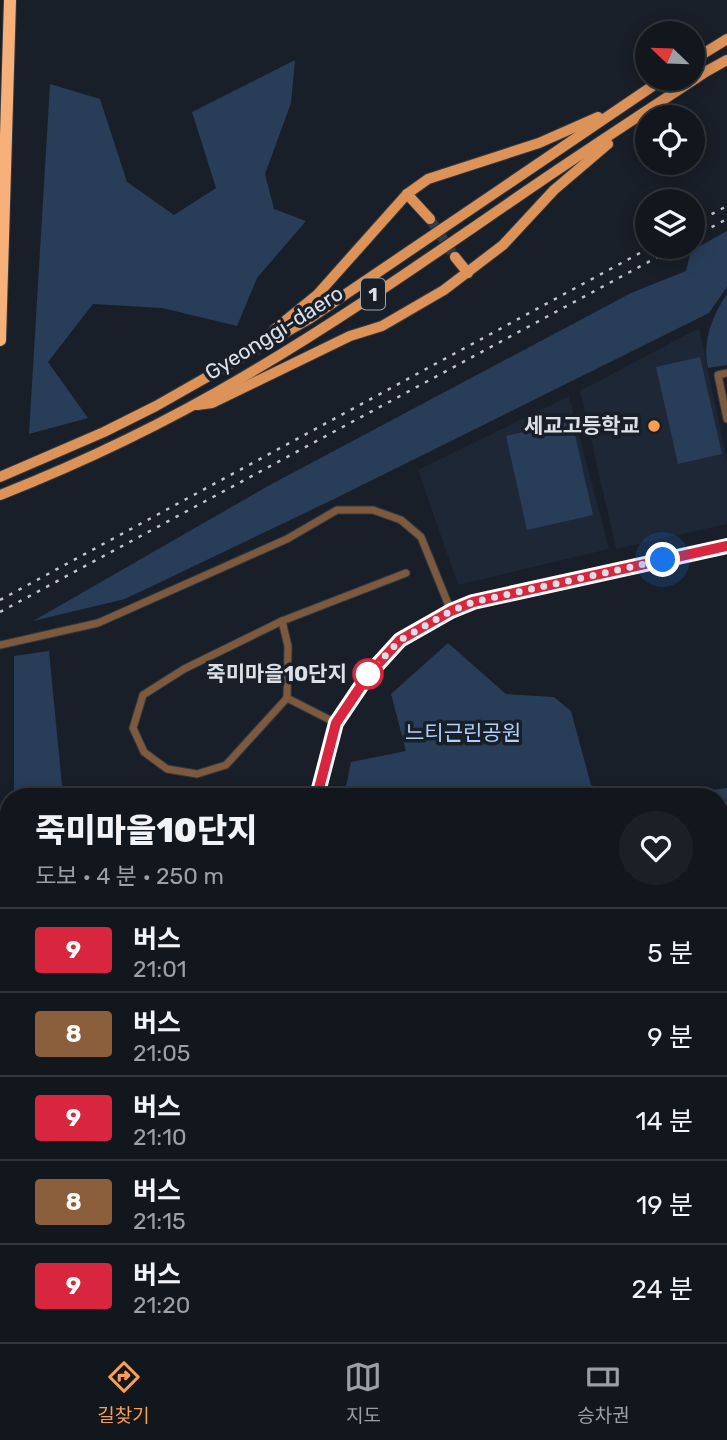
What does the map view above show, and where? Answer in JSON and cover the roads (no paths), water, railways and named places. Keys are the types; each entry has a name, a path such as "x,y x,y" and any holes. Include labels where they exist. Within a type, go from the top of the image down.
{"highway":[{"path":"0,340 10,0"}],"main road":[{"path":"705,53 727,39"},
{"name":"Gyeonggi-daero","path":"0,495 52,474 191,406 304,340 727,60"},
{"name":"Gyeonggi-daero","path":"0,477 156,406 263,347 309,319 645,91"},
{"path":"263,347 274,330 317,295 407,194 428,179 539,143 617,110"},
{"path":"191,406 212,404 350,336 382,326 410,312 468,273 503,245 554,190 626,126"},
{"path":"407,194 430,219"},
{"path":"455,257 468,273"}],"street":[{"path":"727,373 718,375 727,419"},
{"path":"0,645 98,623 287,539 337,510 373,510 401,520 421,537 451,611"},
{"path":"319,788 336,723 369,674 400,640 451,611 473,602 727,546"},
{"path":"282,621 288,646 287,698 226,765 197,774 167,769 144,752 133,728 143,695 184,668 282,621 406,573"},
{"path":"287,698 336,723"}],"tunnel":[{"path":"430,219 455,257"}],"railway":[{"path":"705,218 727,206"},
{"path":"705,231 727,219"},
{"path":"0,600 635,256"},
{"path":"0,612 654,259"}],"place":[{"name":"세교고등학교","path":"654,426"},
{"name":"죽미마을10단지","path":"368,674"}],"park label":[{"name":"느티근린공원","path":"463,733"}]}
